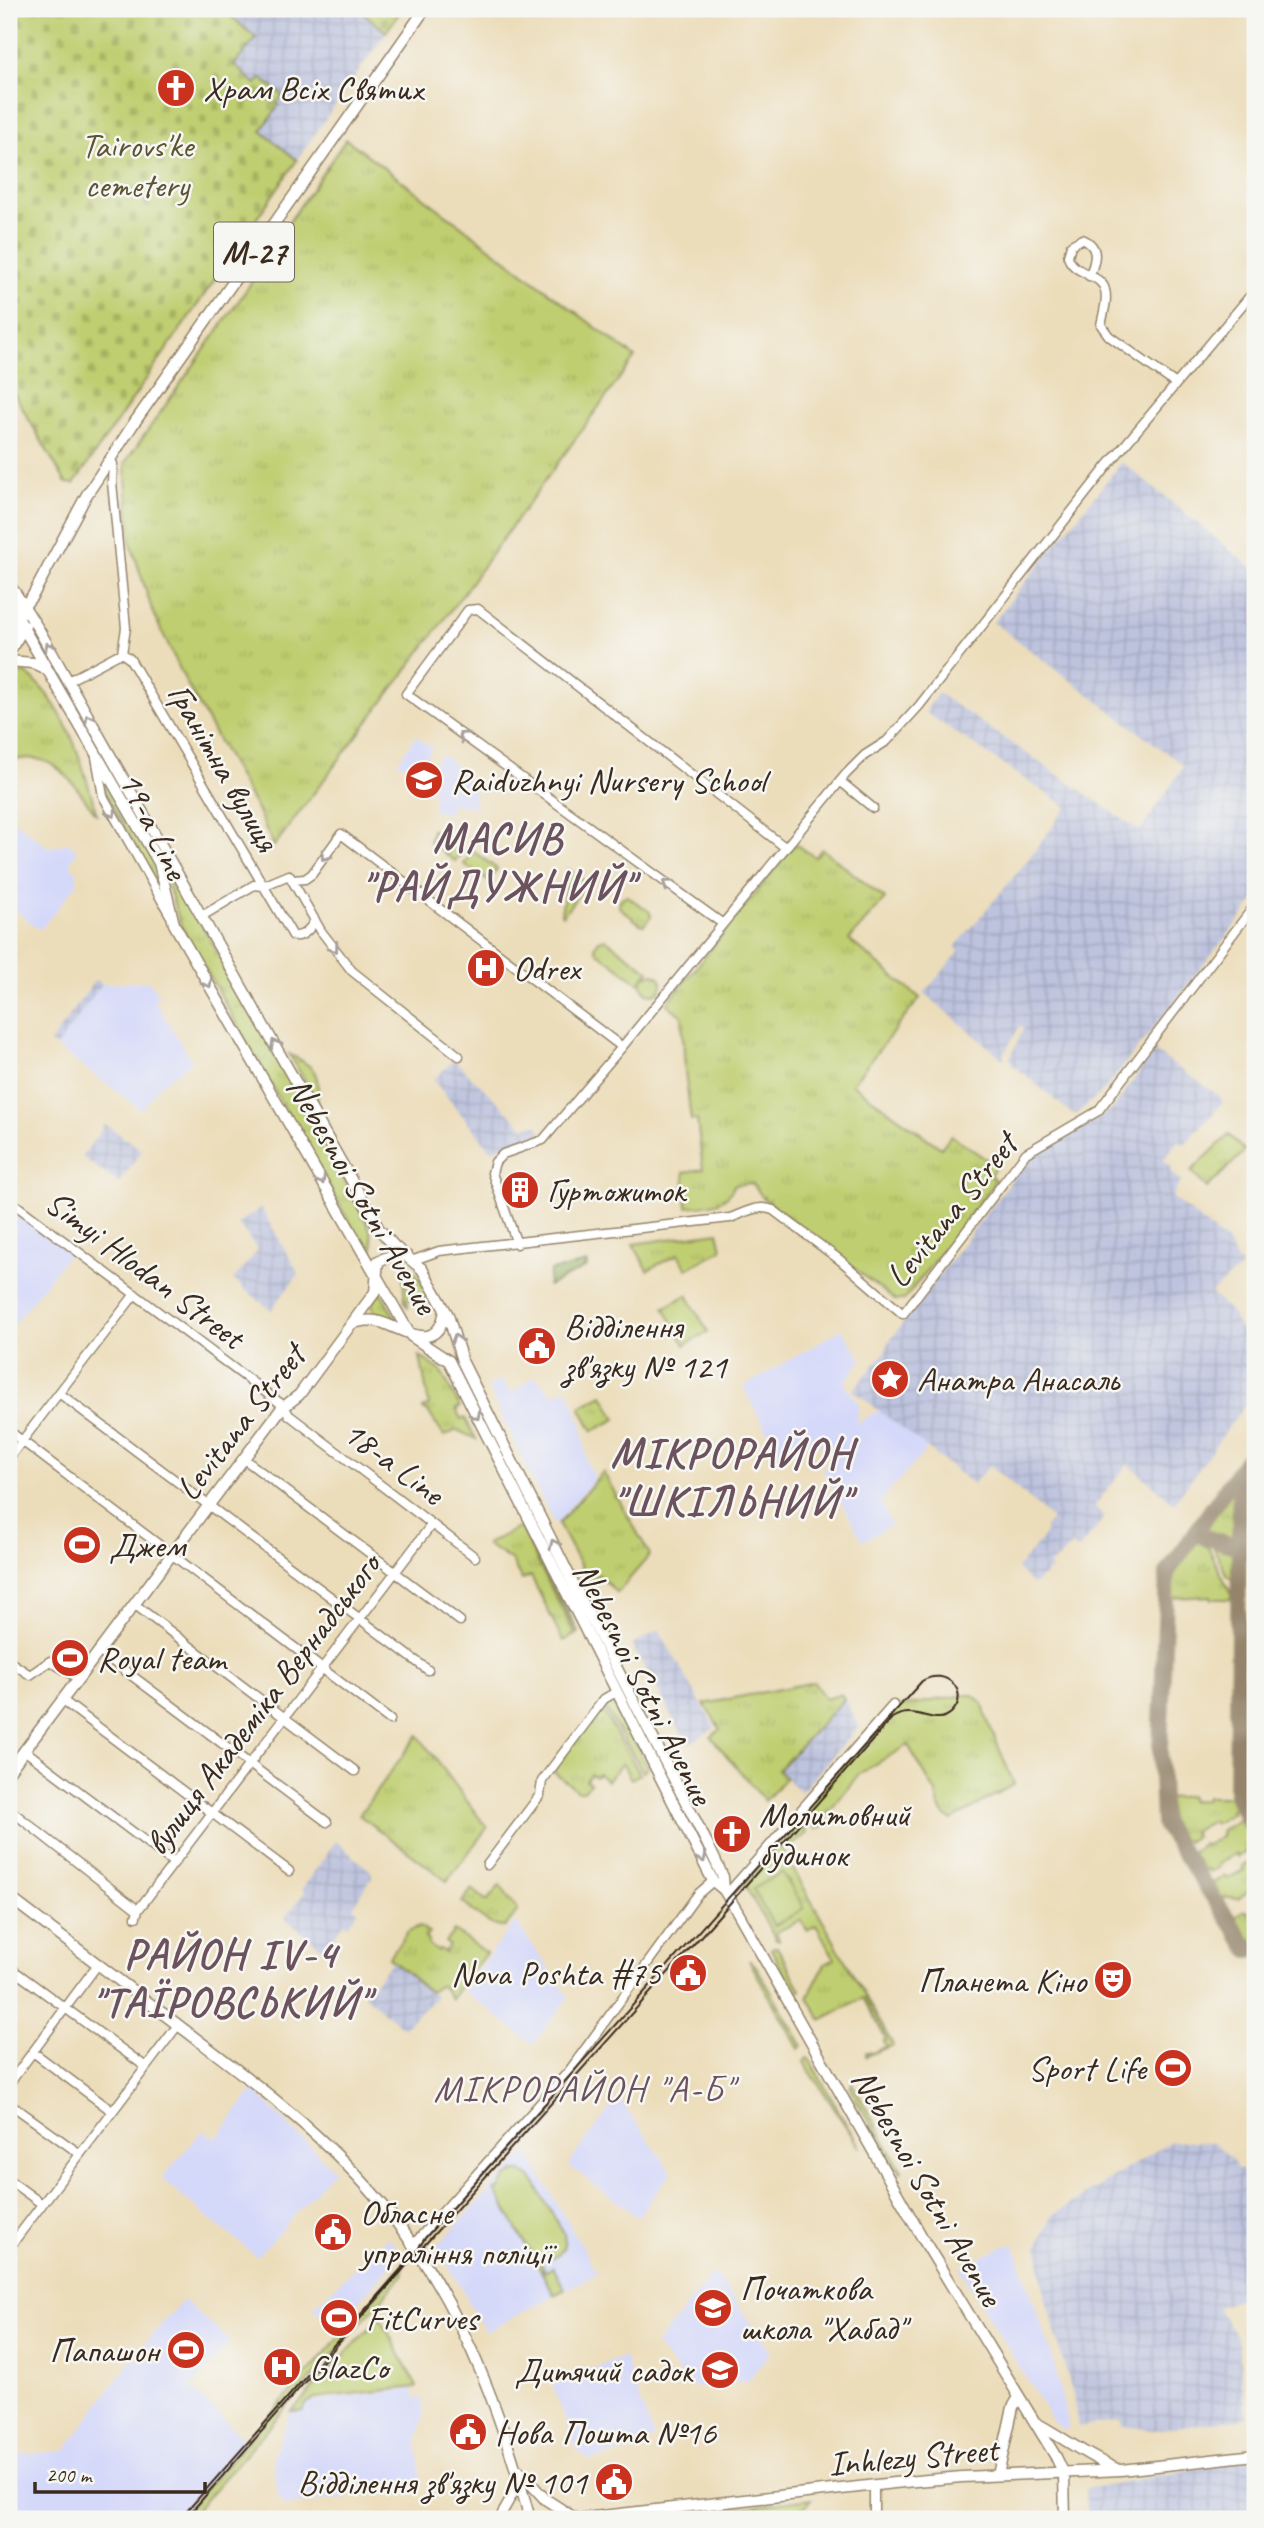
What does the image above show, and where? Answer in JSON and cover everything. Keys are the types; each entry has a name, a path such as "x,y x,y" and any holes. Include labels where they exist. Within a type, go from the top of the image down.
{"main road":[{"name":"М-27","path":"27,609 86,496 425,9"},
{"name":"Nebesnoi Sotni Avenue","path":"10,584 27,609 379,1229 395,1247 422,1269 445,1310 462,1361 577,1603 616,1692 681,1814 713,1881 725,1892 923,2239 1064,2474"},
{"name":"Nebesnoi Sotni Avenue","path":"10,584 18,617 24,629 159,863 174,924 411,1336 449,1361 707,1843 723,1877 725,1892"},
{"path":"9,634 18,617 27,609"},
{"path":"9,652 24,629 27,609"},
{"path":"9,661 33,663 49,670"},
{"name":"Levitana Street","path":"9,1771 209,1504 284,1406 299,1395 375,1292 377,1263 384,1256 411,1258"},
{"path":"352,1323 381,1322 411,1336 421,1337 438,1328 445,1310"},
{"path":"9,1897 310,2128 365,2184 413,2245 465,2334 516,2467 530,2519"},
{"path":"998,2475 1013,2407 1018,2397"},
{"path":"1034,2422 1062,2436 1096,2460 1121,2470"},
{"name":"Inhlezy Street","path":"576,2519 874,2485 998,2475 1121,2470 1255,2455"},
{"path":"516,2467 545,2498 576,2519"},
{"path":"1064,2474 1065,2519"}],"street":[{"path":"1089,276 1095,261 1095,248 1082,239 1071,245 1068,256 1073,267 1103,285 1106,293 1101,325 1109,336 1177,384"},
{"path":"517,1244 492,1173 495,1162 503,1154 542,1140 622,1047 840,781 865,755 887,741 919,706 1109,464 1255,290"},
{"path":"68,681 122,653 126,617 112,482 113,464 110,460"},
{"path":"723,924 406,694 466,612 475,607 786,848"},
{"name":"Гранітна вулиця","path":"122,653 130,659 293,936 299,936 311,928 315,920"},
{"name":"19-a Line","path":"94,747 103,796 174,924"},
{"path":"840,781 873,808"},
{"path":"292,880 309,878 341,834 622,1047"},
{"path":"202,916 254,885 263,886 289,875 315,920 354,973 459,1056"},
{"name":"Levitana Street","path":"411,1258 439,1251 730,1218 764,1207 773,1210 841,1260 903,1314 1026,1153 1098,1111 1255,905"},
{"name":"Simyi Hlodan Street","path":"9,1200 284,1406"},
{"path":"9,1458 135,1294"},
{"path":"59,1393 428,1670"},
{"name":"18-a Line","path":"284,1406 289,1415 475,1557"},
{"path":"9,1431 390,1720"},
{"path":"244,1459 460,1621"},
{"name":"вулиця Академіка Вернадського","path":"9,1809 137,1914 432,1524"},
{"path":"134,1604 355,1771"},
{"path":"99,1651 327,1822"},
{"path":"9,1661 30,1675 47,1662 55,1662 78,1678"},
{"path":"487,1865 540,1795 542,1781 604,1699 616,1692"},
{"path":"62,1700 289,1871"},
{"path":"725,1892 893,1705"},
{"path":"24,1750 174,1863"},
{"path":"413,2245 569,2071 706,1884 713,1881"},
{"path":"9,2084 97,1964"},
{"path":"9,1967 146,2067"},
{"path":"9,2248 178,2025"},
{"path":"33,2052 113,2110"},
{"path":"9,2103 80,2154"},
{"path":"9,2180 42,2204"},
{"path":"499,2519 513,2494 516,2467"},
{"path":"874,2485 874,2519"}],"shaded area":[{"path":"223,9 359,9 386,32 297,160 260,131 279,106 262,78 256,84 234,65 256,38"},
{"path":"1122,462 1255,570 1255,900 1105,1089 1077,1114 1071,1113 1012,1064 1010,1059 1024,1027 1020,1026 1003,1059 924,993 960,951 955,947 1027,861 1067,807 925,712 938,693 1140,831 1184,766 993,622"},
{"path":"416,736 432,748 426,759 434,764 441,754 474,780 475,807 450,804 450,814 433,810 435,790 416,787 420,767 397,763"},
{"path":"11,818 49,848 68,843 77,850 70,864 77,873 77,884 40,930 9,905"},
{"path":"95,980 102,984 56,1047 50,1043"},
{"path":"149,981 159,995 154,999 192,1061 157,1088 142,1110 56,1047 102,984"},
{"path":"1154,1051 1218,1095 1223,1102 1185,1144 1179,1140 1163,1160 1172,1167 1170,1171 1181,1181 1172,1197 1227,1242 1241,1267 1211,1293 1232,1313 1239,1328 1255,1342 1255,1391 1174,1503 1128,1464 1094,1507 1105,1517 1078,1550 1072,1546 1049,1566 1051,1569 1033,1585 1017,1568 1041,1540 1046,1531 1044,1529 1052,1519 990,1465 973,1484 853,1390 886,1351 887,1344 1029,1157 1113,1109"},
{"path":"454,1060 524,1127 537,1124 541,1133 491,1150 433,1080"},
{"path":"105,1124 142,1150 119,1183 82,1157"},
{"path":"9,1206 70,1252 9,1331"},
{"path":"261,1208 299,1274 271,1310 233,1280 258,1250 238,1223"},
{"path":"842,1329 862,1360 844,1383 859,1404 857,1423 879,1410 928,1448 880,1502 892,1525 863,1541 822,1468 836,1459 826,1442 816,1447 812,1441 781,1457 743,1387"},
{"path":"535,1376 553,1395 568,1388 582,1426 587,1463 595,1478 555,1525 488,1387 501,1380 512,1393"},
{"path":"659,1630 715,1728 688,1744 632,1645"},
{"path":"844,1699 859,1726 801,1792 778,1770"},
{"path":"336,1841 371,1871 372,1877 353,1907 358,1911 348,1925 344,1923 324,1950 285,1918 305,1892 302,1889"},
{"path":"515,1921 569,1997 533,2044 463,1990"},
{"path":"392,1961 436,1997 403,2028 364,1995"},
{"path":"253,2090 334,2170 257,2257 165,2182 163,2177 202,2131 217,2138"},
{"path":"618,2098 672,2172 638,2217 568,2165"},
{"path":"1171,2141 1214,2143 1231,2158 1238,2170 1255,2169 1255,2291 1217,2308 1237,2336 1247,2418 1153,2430 1122,2426 1121,2420 1078,2427 1073,2395 1044,2292 1038,2245 1052,2216"},
{"path":"527,2151 597,2273 486,2332 437,2246"},
{"path":"388,2237 402,2253 335,2328 313,2307"},
{"path":"1014,2244 1051,2351 1069,2428 1063,2430 1053,2422 959,2268 1004,2246"},
{"name":"Початкова школа \"Хабад\"","path":"714,2272 771,2351 748,2381 694,2387 682,2377 656,2344"},
{"path":"183,2300 230,2341 191,2388 241,2436 243,2442 175,2519 9,2519 9,2455 65,2451 136,2353"},
{"path":"624,2357 654,2438 627,2452 589,2460 576,2450 552,2383"},
{"path":"413,2389 414,2398 422,2397 424,2414 417,2442 421,2481 347,2489 348,2498 282,2506 282,2500 278,2497 273,2456 291,2412 303,2411 306,2404 313,2401"},
{"path":"1255,2458 1255,2519 1087,2519 1085,2489"},
{"path":"732,2509 733,2519 667,2519"}],"green space":[{"name":"Tairovs'ke cemetery","path":"9,9 223,9 256,38 234,65 256,84 261,78 283,95 261,131 297,160 74,484 66,483 9,385"},
{"path":"359,9 402,9 386,32"},
{"path":"346,139 635,357 427,643 274,846 187,684 153,613 131,544 125,463 249,286 259,266"},
{"path":"36,633 329,1149 331,1158 366,1220 373,1245 371,1255 364,1248 181,926 158,854"},
{"path":"26,673 53,702 72,738 97,815 71,780 51,764 39,759 25,758 9,761 9,676"},
{"path":"100,768 157,867 162,892 106,795"},
{"path":"432,830 455,837 454,846 464,849 455,861 430,842"},
{"path":"795,844 815,857 822,849 885,899 849,940 920,998 852,1084 941,1148 951,1135 996,1166 990,1175 996,1181 904,1300 895,1300 764,1199 752,1183 734,1185 721,1201 687,1207 684,1172 703,1169 697,1120 691,1120 682,1016 667,1004"},
{"path":"473,851 497,869 488,881 464,864"},
{"path":"568,869 585,882 585,886 563,915 561,914"},
{"path":"627,896 650,912 651,916 644,925 619,907 618,902"},
{"path":"605,939 649,971 639,983 596,951 595,946 599,940"},
{"path":"648,974 656,974 662,984 656,994 648,994 642,988 642,980"},
{"path":"289,1054 314,1071 318,1083 317,1101"},
{"path":"1229,1135 1245,1151 1207,1188 1191,1171"},
{"path":"718,1232 722,1249 687,1269 678,1254 648,1270 633,1244"},
{"path":"587,1263 587,1267 548,1286 550,1271"},
{"path":"409,1267 416,1273 427,1294 424,1299 422,1296 418,1298 420,1302 416,1303 413,1297 408,1299 408,1308 403,1276"},
{"path":"381,1292 400,1327 376,1315 371,1304"},
{"path":"687,1295 708,1332 685,1345 664,1308"},
{"path":"420,1356 441,1371 460,1407 456,1409 461,1419 465,1418 476,1439 457,1430 444,1436 429,1413 423,1409 429,1405"},
{"path":"603,1395 616,1419 593,1431 580,1407"},
{"path":"603,1472 650,1555 617,1593 599,1575 588,1580 558,1524"},
{"path":"1234,1488 1233,1541 1204,1530"},
{"path":"520,1514 579,1633 577,1634 517,1515"},
{"path":"520,1527 575,1635 563,1641 531,1576 522,1580 512,1561 486,1544"},
{"path":"1195,1540 1208,1547 1232,1596 1229,1599 1212,1599 1211,1596 1173,1598 1170,1595 1175,1572"},
{"path":"1212,1544 1233,1550 1233,1581 1227,1575"},
{"path":"814,1682 825,1699 841,1694 844,1699 778,1770 786,1778 765,1801 711,1737 720,1729 704,1704"},
{"path":"973,1695 983,1704 1014,1784 952,1820 941,1809 936,1793 908,1745 859,1774 825,1817 826,1824 816,1829 814,1824 805,1829 807,1833 793,1845 787,1844 783,1833 894,1708"},
{"path":"607,1700 615,1703 648,1767 643,1772 603,1704"},
{"path":"601,1707 640,1774 631,1779 622,1763 607,1781 598,1774 595,1777 590,1774 586,1780 590,1783 584,1791 578,1791 553,1771"},
{"path":"418,1735 487,1828 447,1881 359,1815"},
{"path":"1190,1796 1190,1801 1205,1800 1206,1797 1231,1797 1235,1807 1230,1810 1232,1813 1214,1824 1212,1821 1193,1832 1195,1836 1188,1841 1183,1841 1168,1818 1167,1798"},
{"path":"1241,1819 1254,1844 1237,1857 1235,1854 1218,1864 1219,1867 1210,1872 1208,1869 1201,1870 1191,1856 1194,1850 1222,1835 1220,1831"},
{"path":"774,1844 779,1844 893,2045 866,2056 866,2052 873,2053 886,2046 883,2041 886,2039 863,1998 821,2020 808,1997 825,1964 835,1959 816,1925 807,1930 801,1920 776,1932 779,1940 776,1940 742,1880"},
{"path":"1255,1859 1255,1889 1253,1887 1238,1899 1219,1897 1211,1884 1244,1870 1242,1866"},
{"path":"782,1872 804,1908 774,1926 753,1889"},
{"path":"500,1885 518,1910 505,1927 493,1925 462,1902 472,1889 487,1901"},
{"path":"1255,1907 1255,1939 1248,1941 1232,1920 1244,1910 1247,1913"},
{"path":"420,1926 429,1933 425,1938 428,1944 437,1951 439,1949 444,1952 449,1945 445,1942 454,1931 486,1953 451,1999 441,1985 430,1992 389,1958 408,1931"},
{"path":"777,1947 801,1990 796,1994 771,1949"},
{"path":"749,1960 756,1966 802,2045 799,2049"},
{"path":"809,2059 860,2148 804,2062"},
{"path":"852,2083 901,2172 893,2163 850,2089"},
{"path":"515,2172 532,2178 564,2234 564,2246 559,2254 539,2259 544,2269 541,2271 495,2190 499,2189 505,2178"},
{"path":"402,2266 403,2275 188,2519 179,2519"},
{"path":"553,2267 565,2289 554,2295 542,2273"},
{"path":"380,2317 417,2387 315,2398 306,2404 303,2411 291,2412"},
{"path":"811,2499 795,2519 733,2519 732,2509"}],"taxiway":[{"path":"1255,1447 1167,1573 1160,1750 1163,1823 1249,1950 1255,1949"},
{"path":"1240,1469 1236,1796 1255,1834"},
{"path":"1194,1534 1239,1547"}],"tram line":[{"path":"180,2519 417,2251 425,2238 922,1681 940,1677 953,1684 959,1697 957,1705 945,1717 909,1713 892,1718 185,2519"}],"place":[{"name":"Храм Всіх Святих","path":"176,88"},
{"name":"Raiduzhnyi Nursery School","path":"424,780"},
{"name":"Odrex","path":"486,968"},
{"name":"Гуртожиток","path":"520,1190"},
{"name":"Відділення зв'язку № 121","path":"537,1346"},
{"name":"Анатра Анасаль","path":"890,1379"},
{"name":"Джем","path":"82,1545"},
{"name":"Royal team","path":"70,1658"},
{"name":"Молитовний будинок","path":"732,1834"},
{"name":"Nova Poshta #75","path":"688,1973"},
{"name":"Планета Кіно","path":"1113,1980"},
{"name":"Sport Life","path":"1173,2068"},
{"name":"Обласне упраління поліції","path":"333,2232"},
{"name":"Початкова школа \"Хабад\"","path":"713,2308"},
{"name":"FitCurves","path":"339,2318"},
{"name":"Папашон","path":"186,2350"},
{"name":"GlazCo","path":"282,2367"},
{"name":"Дитячий садок","path":"720,2370"},
{"name":"Нова Пошта №16","path":"468,2432"},
{"name":"Відділення зв'язку № 101","path":"614,2482"}],"district":[{"name":"МАСИВ \"РАЙДУЖНИЙ\"","path":"498,861"},
{"name":"МІКРОРАЙОН \"ШКІЛЬНИЙ\"","path":"732,1476"},
{"name":"РАЙОН IV-4 \"ТАЇРОВСЬКИЙ\"","path":"231,1977"},
{"name":"МІКРОРАЙОН \"А-Б\"","path":"584,2088"}]}
